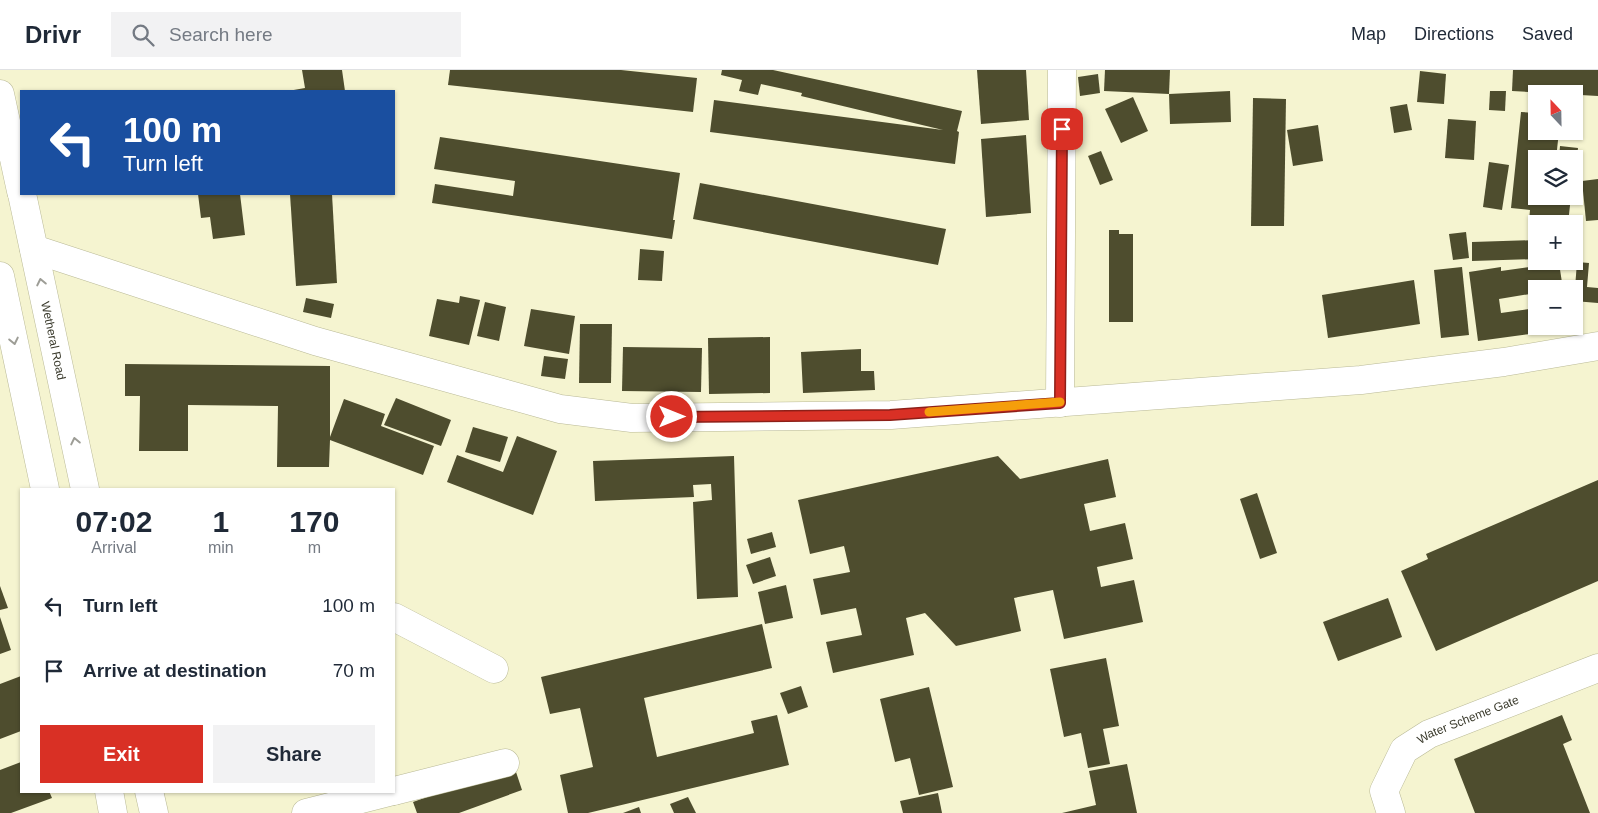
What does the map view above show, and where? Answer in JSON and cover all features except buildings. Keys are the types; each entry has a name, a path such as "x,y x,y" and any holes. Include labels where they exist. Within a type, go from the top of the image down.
{"street":[{"path":"1060,403 1062,70"},
{"name":"Wetheral Road","path":"0,94 20,183"},
{"name":"Wetheral Road","path":"23,195 85,488"},
{"path":"34,249 315,341 560,409 632,418 890,415 1060,403 1361,380 1504,362 1598,346"},
{"path":"0,276 45,488"},
{"path":"395,618 494,669"},
{"name":"Water Scheme Gate","path":"1391,813 1384,791 1404,750 1429,734 1598,668"},
{"path":"395,790 505,763"},
{"path":"109,793 113,813"},
{"path":"149,793 154,813"},
{"path":"306,813 385,793"}],"slow traffic":[{"path":"929,412 1060,402"}],"route":[{"path":"672,417 890,415 1060,403 1062,129"}]}
